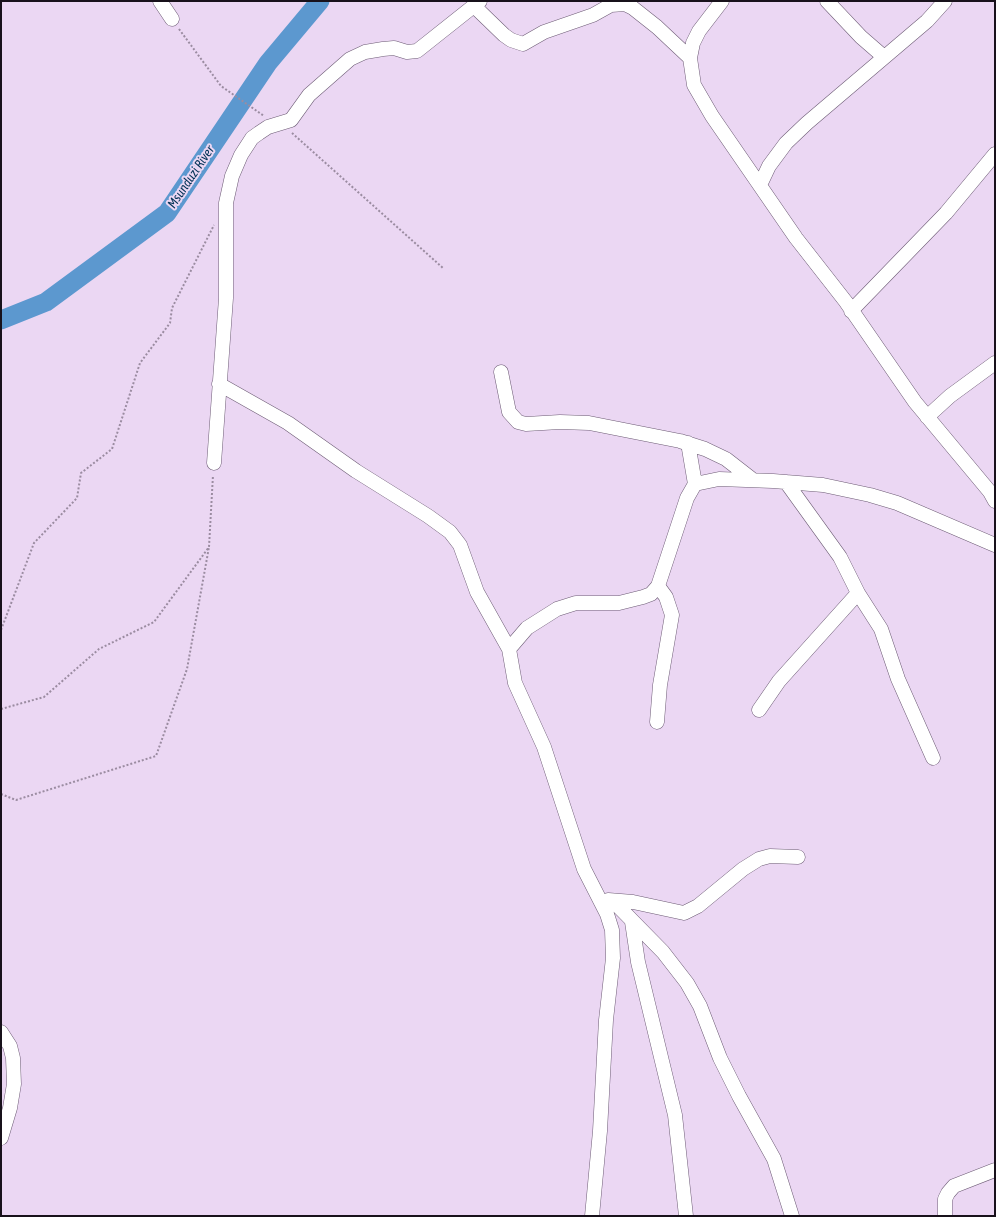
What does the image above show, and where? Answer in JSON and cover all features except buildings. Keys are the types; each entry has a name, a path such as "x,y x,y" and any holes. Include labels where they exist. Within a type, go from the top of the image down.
{"street":[{"path":"160,1 172,19"},
{"path":"722,1 699,31 693,43 690,58 694,85 712,116 796,238 851,311 927,417 990,492 995,501"},
{"path":"827,1 861,37 884,57"},
{"path":"760,185 769,166 786,143 927,21 945,1"},
{"path":"214,464 226,298 226,203 229,188 241,155 252,138 268,127 282,124 291,120 309,94 350,59 365,52 383,49 394,48 407,52 417,51 477,4 504,35 511,40 523,44 544,32 592,15 611,4 625,4 633,8 657,27 690,58"},
{"path":"851,311 946,213 995,154"},
{"path":"927,417 950,396 995,363"},
{"path":"501,372 509,412 518,422 526,424 560,422 589,423 634,430 688,443 726,459 753,480"},
{"path":"219,384 288,423 356,471 428,516 450,532 460,545 477,592 509,650 515,683 544,747 584,869 606,900 632,922 662,952 687,982 700,1006 720,1058 738,1096 774,1159 792,1216"},
{"path":"509,650 527,628 557,610 576,602 619,603 651,594 658,586 687,498 695,484 688,443"},
{"path":"695,484 719,479 823,485 897,503 995,545"},
{"path":"786,482 840,557 858,593 881,629 898,679 933,758"},
{"path":"657,722 660,685 672,615 666,597 658,586"},
{"path":"759,710 778,681 858,593"},
{"path":"606,900 633,902 684,913 698,906 743,869 759,859 770,856 798,858"},
{"path":"592,1216 600,1131 606,1020 613,958 612,930 606,900"},
{"path":"632,922 638,962 675,1115 686,1216"},
{"path":"1,1032 10,1046 13,1058 14,1084 10,1108 1,1138"},
{"path":"945,1216 945,1199 954,1186 995,1170"}],"path":[{"path":"172,19 221,86 265,117"},
{"path":"282,124 443,268"},
{"path":"1,630 34,543 76,498 81,473 112,449 140,363 170,323 172,308 215,222"},
{"path":"1,794 16,800 156,756 187,669 209,547 214,464"},
{"path":"1,709 44,697 98,649 154,622 209,547"}],"waterway":[{"name":"Msunduzi River","path":"1,320 46,302 167,213 268,63 320,1"}]}
